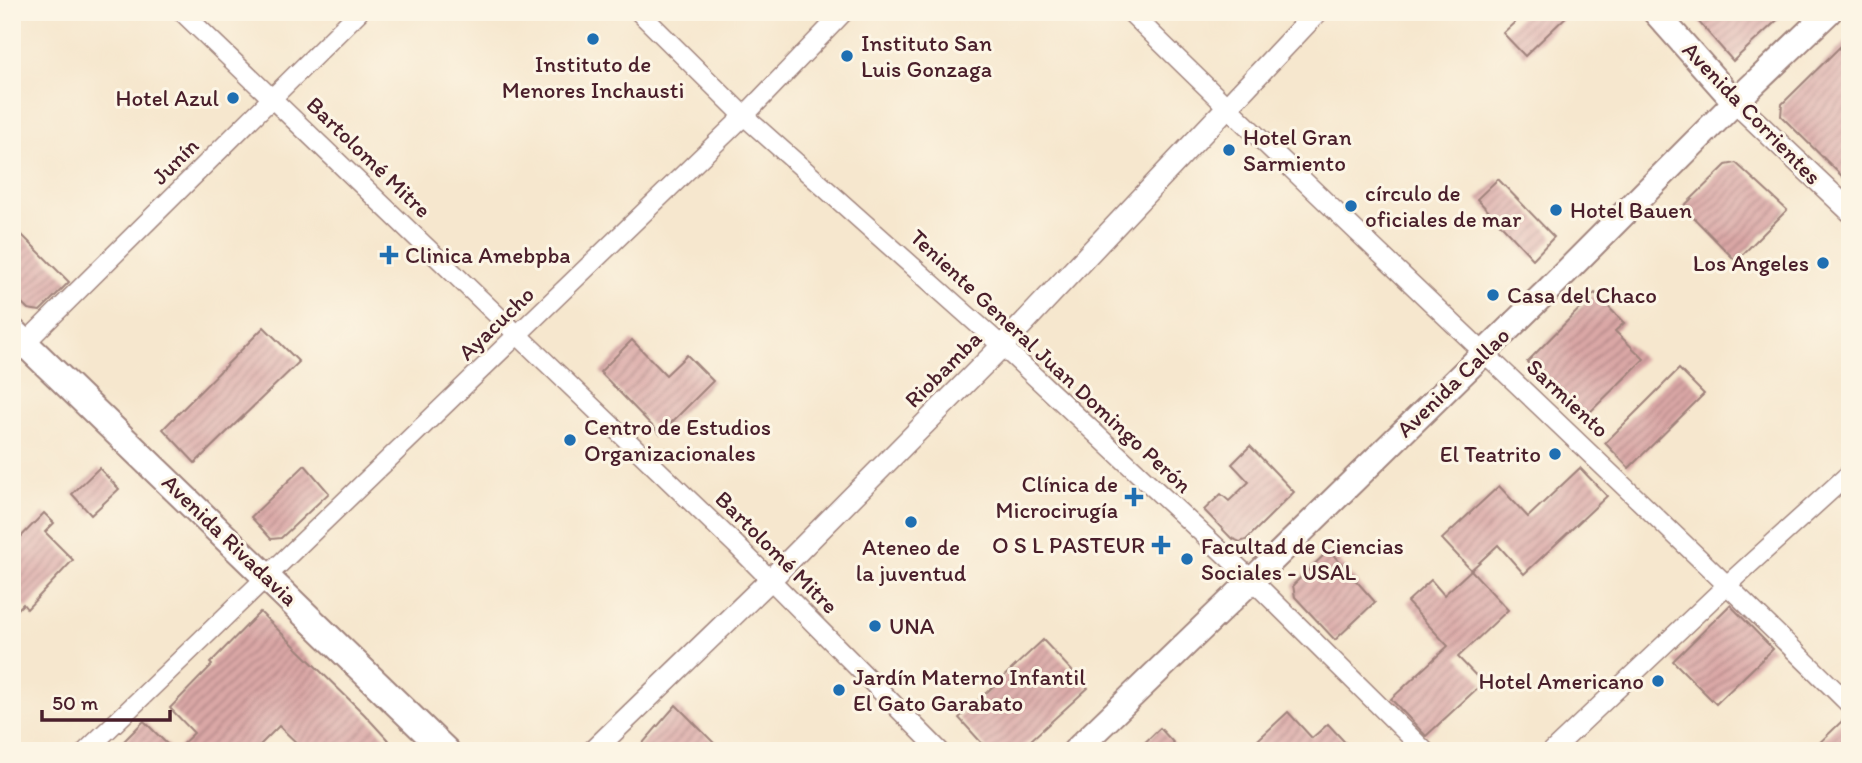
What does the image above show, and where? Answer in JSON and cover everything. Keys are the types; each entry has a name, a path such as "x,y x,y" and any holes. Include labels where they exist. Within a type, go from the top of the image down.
{"main road":[{"name":"Avenida Corrientes","path":"1655,12 1735,102"},
{"name":"Avenida Callao","path":"1075,751 1829,12"},
{"name":"Avenida Rivadavia","path":"17,344 267,576 446,751"}],"street":[{"name":"Bartolomé Mitre","path":"182,12 771,579 940,751"},
{"name":"Junín","path":"17,344 359,12"},
{"name":"Teniente General Juan Domingo Perón","path":"639,12 744,116 1002,346 1252,580 1425,751"},
{"name":"Ayacucho","path":"86,751 744,116 844,12"},
{"name":"Sarmiento","path":"1130,12 1227,108 1728,584 1850,705"},
{"name":"Riobamba","path":"593,751 771,579 1002,346 1317,12"},
{"name":"Avenida Corrientes","path":"1735,102 1850,211"},
{"path":"1552,751 1850,473"}],"building":[{"path":"1526,12 1571,12 1525,56 1503,33"},
{"path":"1690,12 1786,12 1733,61"},
{"path":"1850,37 1850,184 1781,116 1782,104"},
{"path":"1736,163 1787,210 1736,261 1683,207 1726,165"},
{"path":"1498,179 1554,237 1533,259 1477,199"},
{"path":"12,225 69,282 40,311 28,309 12,293"},
{"path":"1595,293 1624,323 1615,331 1644,359 1583,419 1527,362"},
{"path":"264,327 299,362 195,463 163,429"},
{"path":"632,340 666,375 687,355 713,381 660,434 600,372"},
{"path":"1679,369 1704,394 1629,468 1605,443"},
{"path":"1250,446 1294,492 1246,540 1240,542 1231,538 1204,510 1221,494 1229,501 1249,482 1232,464"},
{"path":"305,465 329,493 281,538 271,539 251,517"},
{"path":"99,468 119,489 91,515 72,494"},
{"path":"1580,468 1607,496 1524,574 1498,545 1471,570 1442,539 1499,486 1528,517"},
{"path":"44,513 54,523 45,532 73,560 27,609 23,604 12,615 12,546"},
{"path":"1329,550 1375,602 1335,640 1295,597 1293,585"},
{"path":"1471,570 1508,610 1458,657 1483,683 1426,736 1391,699 1448,646 1407,602 1431,580 1444,595"},
{"path":"1730,605 1773,649 1716,704 1673,661"},
{"path":"260,612 398,751 305,751 279,726 254,751 175,751 194,733 170,708"},
{"path":"1043,640 1088,688 1019,751 989,751 959,718"},
{"path":"676,705 722,751 636,751"},
{"path":"1288,712 1312,738 1328,724 1353,751 1246,751"},
{"path":"144,721 174,751 132,751 123,742"},
{"path":"1842,721 1850,728 1850,751 1811,751"},
{"path":"1160,728 1181,751 1136,751"}],"place":[{"name":"Instituto de Menores Inchausti","path":"593,39"},
{"name":"Instituto San Luis Gonzaga","path":"847,56"},
{"name":"Hotel Azul","path":"233,98"},
{"name":"Hotel Gran Sarmiento","path":"1229,150"},
{"name":"círculo de oficiales de mar","path":"1351,206"},
{"name":"Hotel Bauen","path":"1556,210"},
{"name":"Clinica Amebpba","path":"389,255"},
{"name":"Los Angeles","path":"1823,263"},
{"name":"Casa del Chaco","path":"1493,295"},
{"name":"Centro de Estudios Organizacionales","path":"570,440"},
{"name":"El Teatrito","path":"1555,454"},
{"name":"Clínica de Microcirugía","path":"1134,497"},
{"name":"Ateneo de la juventud","path":"911,522"},
{"name":"O S L PASTEUR","path":"1161,545"},
{"name":"Facultad de Ciencias Sociales - USAL","path":"1187,559"},
{"name":"UNA","path":"875,626"},
{"name":"Hotel Americano","path":"1658,681"},
{"name":"Jardín Materno Infantil El Gato Garabato","path":"839,690"}]}
